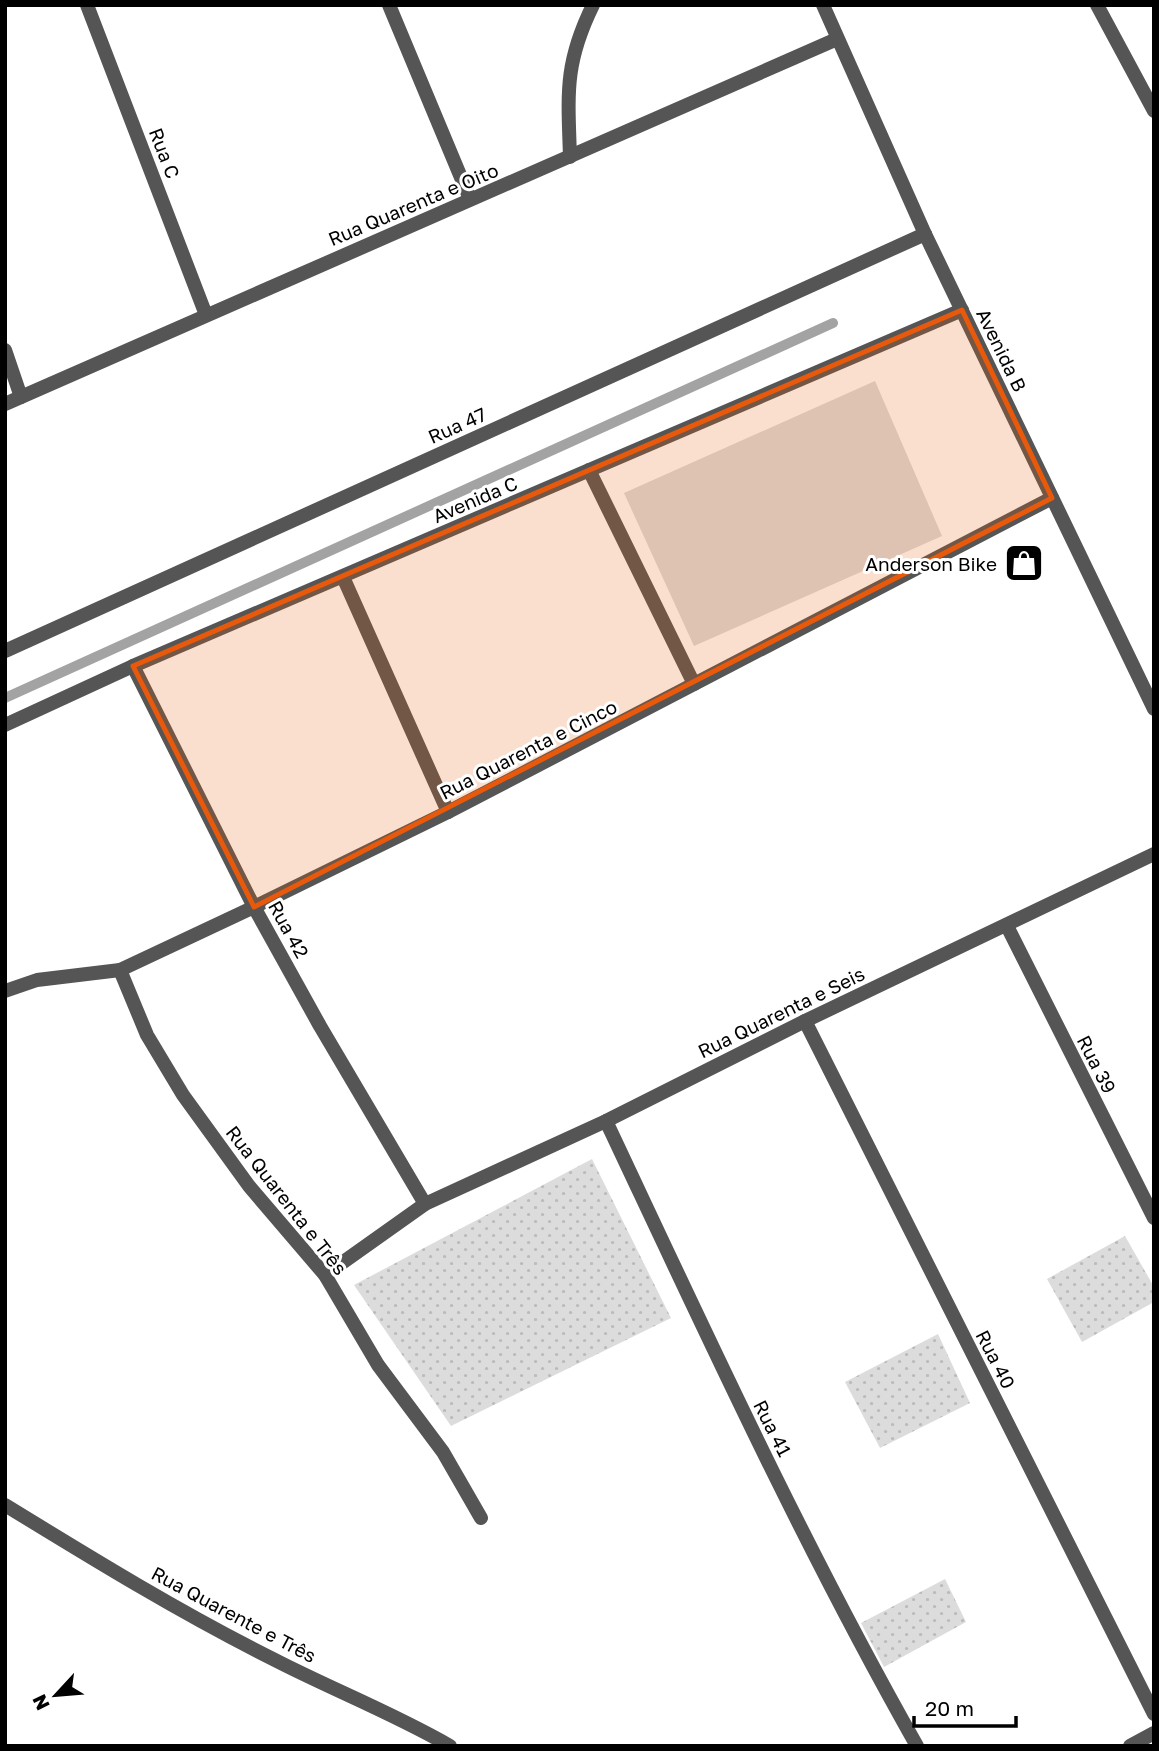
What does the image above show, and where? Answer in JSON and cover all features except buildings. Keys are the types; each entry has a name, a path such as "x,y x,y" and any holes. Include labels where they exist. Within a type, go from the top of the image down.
{"street":[{"name":"Rua C","path":"87,5 206,315"},
{"path":"389,5 470,199"},
{"path":"570,157 570,62 593,5"},
{"name":"Avenida B","path":"823,5 925,234 1154,709"},
{"path":"1097,5 1152,103"},
{"name":"Rua Quarenta e Oito","path":"5,404 836,39"},
{"name":"Rua 47","path":"5,651 925,234"},
{"name":"Avenida C","path":"5,725 133,666 962,310"},
{"path":"5,350 21,397"},
{"path":"589,470 694,684"},
{"name":"Rua Quarenta e Cinco","path":"5,991 37,980 120,970 254,907 448,812 1052,498"},
{"path":"344,577 448,812"},
{"name":"Rua 42","path":"133,666 254,907 320,1026 425,1204"},
{"name":"Rua Quarenta e Seis","path":"325,1275 425,1204 606,1121 804,1021 1154,854"},
{"name":"Rua 39","path":"1007,926 1154,1218"},
{"name":"Rua Quarenta e Três","path":"120,970 147,1035 183,1096 249,1186 325,1275 378,1365 443,1452 481,1518"},
{"name":"Rua 40","path":"804,1021 1154,1714"},
{"name":"Rua 41","path":"606,1121 745,1417 868,1660 918,1746"},
{"name":"Rua Quarente e Três","path":"5,1505 128,1580 262,1654 417,1727 450,1746"},
{"path":"1130,1746 1154,1733"}],"highlighted area":[{"path":"962,310 1052,498 254,907 133,666"}],"shaded area":[{"path":"875,381 942,536 694,646 624,493"},
{"path":"592,1159 671,1318 451,1426 354,1285"},
{"path":"1125,1236 1154,1287 1154,1302 1082,1342 1047,1279"},
{"path":"938,1334 970,1403 880,1448 845,1382"},
{"path":"945,1579 966,1622 884,1667 861,1623"}],"waterway":[{"path":"5,698 833,323"}],"place":[{"name":"Anderson Bike","path":"1024,563"}]}
